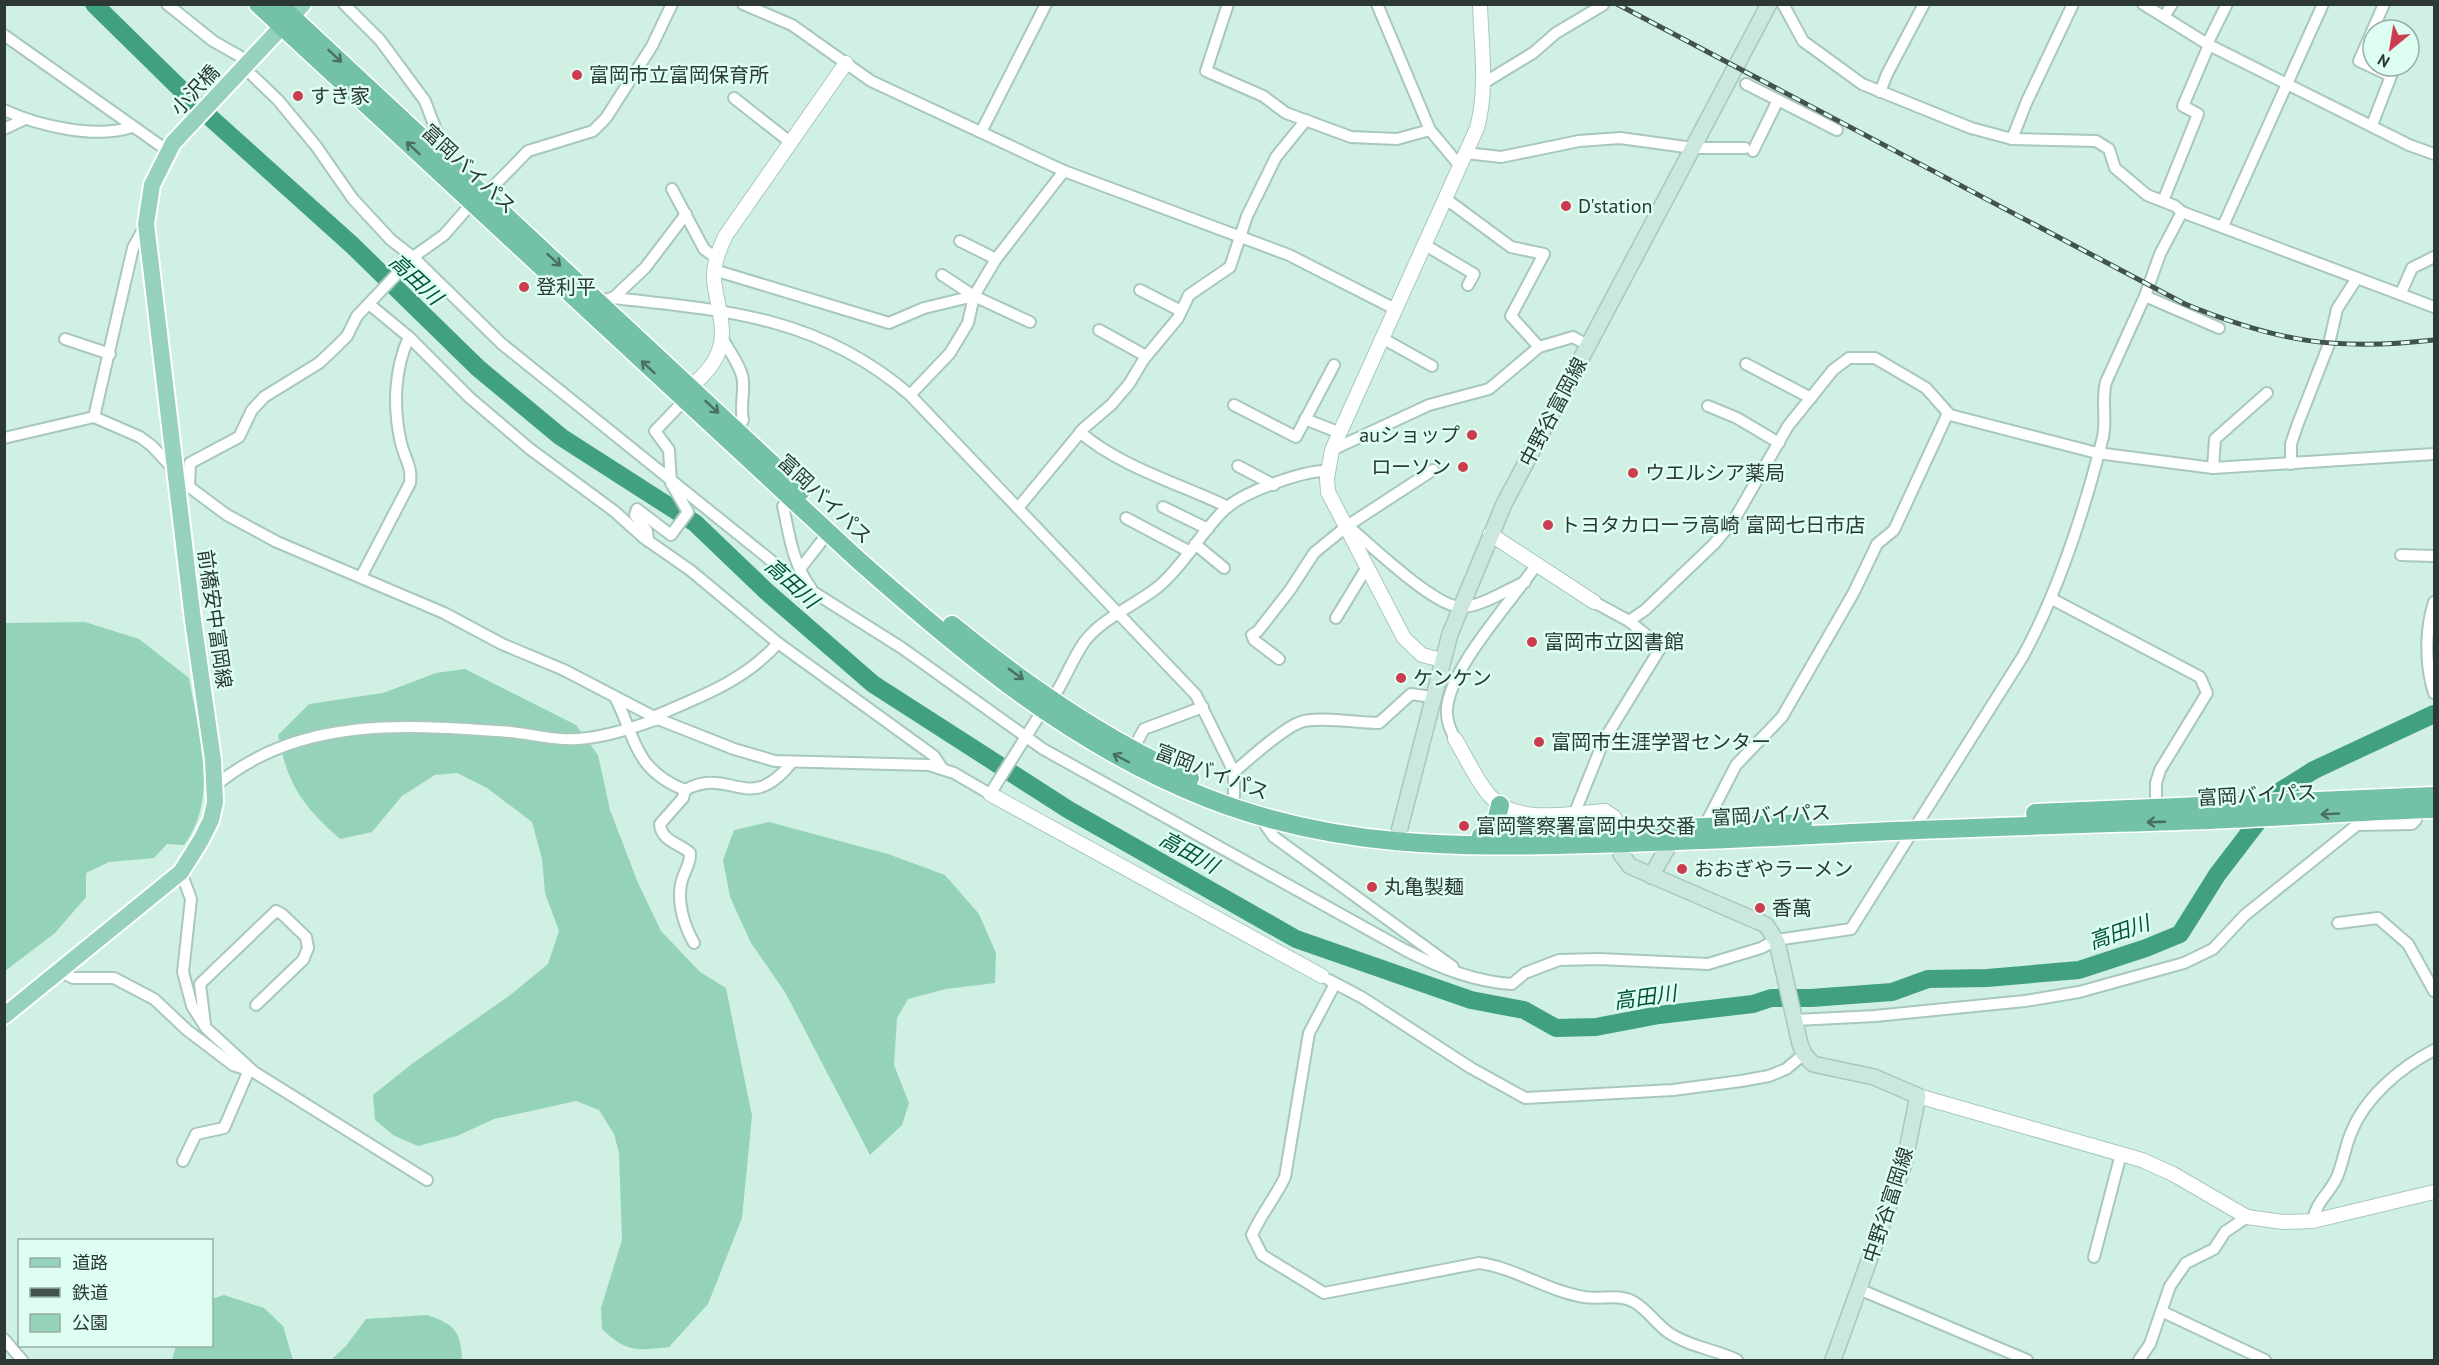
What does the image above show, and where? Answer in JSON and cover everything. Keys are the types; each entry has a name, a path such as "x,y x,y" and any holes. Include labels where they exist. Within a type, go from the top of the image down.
{"highway":[{"name":"富岡バイパス","path":"258,4 289,13 435,150 478,199 606,300 686,392 737,430 910,591 1047,706 1186,776 1234,796 1316,819 1396,837 1480,847 1704,827 2214,819 2418,806 2434,796"},
{"name":"富岡バイパス","path":"289,13 478,199 686,392 790,497 941,632 1109,752 1206,798 1268,818 1355,838 1620,836 1671,842 2156,808 2233,805 2418,806"},
{"path":"1481,836 1495,825 1500,805"}],"main road":[{"name":"中野谷富岡線","path":"1396,837 1442,660 1459,607 1490,534 1769,4"},
{"path":"250,68 289,13"},
{"name":"小沢橋","path":"171,147 250,68"},
{"name":"前橋安中富岡線","path":"4,1016 181,872 211,820 215,786 146,224 152,186 171,147"},
{"path":"1620,836 1626,861 1651,876 1766,925 1776,941 1804,1054 1813,1064 1874,1077 1918,1096"},
{"path":"1651,876 1671,842"},
{"name":"中野谷富岡線","path":"1833,1360 1861,1290 1905,1164 1918,1096"}],"street":[{"path":"167,4 250,68 309,138 353,199 391,240 413,257 502,344 670,480 687,491 701,507 740,538 814,592 902,648 1043,749 1430,962 1493,983 1512,984 1525,973 1559,960 1599,959 1708,964 1761,948 1776,941 1851,929 2023,656 2052,599 2104,434 2103,396 2106,382 2145,296 2160,254 2182,212"},
{"path":"344,4 380,40 425,101 441,143 435,150"},
{"path":"189,486 190,463 239,437 252,410 264,397 319,363 347,336 357,316 413,257 444,236 478,199 528,151 593,130 606,118 652,46 672,4"},
{"path":"743,4 792,25 871,81 1064,171 1289,255 1395,309"},
{"path":"981,132 1046,4"},
{"path":"1228,4 1206,70 1263,96 1286,114 1351,137 1397,139 1430,130"},
{"path":"1377,4 1430,130 1460,166"},
{"path":"1442,660 1422,655 1404,638 1328,492 1328,471 1332,450 1446,199 1481,113 1480,4"},
{"path":"1482,84 1533,54 1556,33 1603,4"},
{"path":"1783,4 1803,41 1845,74 1880,92 1971,128 2012,139 2096,141 2109,149 2115,168 2147,195 2182,212 2434,307"},
{"path":"1880,92 1924,4"},
{"path":"2012,139 2027,100 2073,4"},
{"path":"2143,4 2208,44 2409,145 2434,154"},
{"path":"2164,17 2172,4"},
{"path":"2163,201 2198,114 2182,106 2226,4"},
{"path":"2223,226 2323,4"},
{"path":"2372,125 2391,76 2359,61 2384,4"},
{"path":"4,35 132,127 171,147"},
{"path":"648,542 647,531 635,515 637,509 671,535 688,512 670,480 669,450 655,431 713,363 722,336 715,264 726,235 846,63"},
{"path":"1746,84 1837,130"},
{"path":"734,98 790,142"},
{"path":"1466,153 1501,157 1579,141 1620,138 1693,148 1749,149 1778,100"},
{"path":"4,110 25,119 93,132 113,133 132,127"},
{"path":"4,129 25,119"},
{"path":"1018,508 1080,432 1112,405 1129,384 1146,356 1181,311 1189,295 1230,267 1247,216 1276,157 1306,120"},
{"path":"910,395 950,353 968,322 974,296 996,259 1064,171"},
{"path":"672,189 704,249 715,264 889,323 924,308 974,296"},
{"path":"1446,199 1511,247 1544,254 1511,316 1539,347"},
{"path":"606,300 645,268 686,214"},
{"path":"94,417 133,248 146,224"},
{"path":"960,241 996,259"},
{"path":"1425,245 1474,274 1468,285"},
{"path":"2401,293 2412,268 2434,257"},
{"path":"942,275 974,296 1030,322"},
{"path":"2291,464 2291,444 2329,345 2337,309 2357,278"},
{"path":"1140,290 1181,311"},
{"path":"2145,296 2219,328"},
{"path":"606,300 721,309 778,322 855,355 880,369 910,395 1196,695 1234,772 1234,796"},
{"path":"369,304 409,337 470,398 530,449 614,511 648,542 690,570 778,643 934,756 942,768"},
{"path":"1098,330 1146,356"},
{"path":"722,336 741,373 743,382 741,403 743,420 737,430"},
{"path":"361,577 410,483 412,469 401,446 399,432 396,375 400,356 409,337"},
{"path":"1332,450 1429,405 1489,389 1539,347 1573,337 1589,346"},
{"path":"1382,338 1432,366"},
{"path":"65,339 110,354"},
{"path":"1629,621 1645,610 1714,544 1734,520 1779,443 1811,398 1833,370 1849,358 1875,358 1926,388 1948,413 1965,420 2097,453 2213,468 2434,454"},
{"path":"1746,364 1811,398"},
{"path":"1234,405 1296,437 1334,365"},
{"path":"2213,468 2215,439 2267,393"},
{"path":"1708,406 1737,418 1779,443"},
{"path":"1704,827 1736,765 1782,717 1854,592 1877,544 1894,530 1948,413"},
{"path":"4,438 94,417 141,437 189,486 227,515 277,542 444,613 502,644 564,670 655,718 756,757 792,762 929,765 942,768 992,792 1322,976 1525,1098 1673,1090 1741,1081 1769,1076 1786,1069 1804,1054"},
{"path":"1305,419 1340,433"},
{"path":"1080,432 1088,439 1169,484 1189,488 1228,507"},
{"path":"1238,466 1274,484"},
{"path":"1279,659 1254,640 1252,635 1258,631 1290,590 1314,553 1347,526 1434,470"},
{"path":"992,792 1047,706 1084,642 1100,626 1156,588 1181,566 1208,529 1228,507 1294,475 1328,471"},
{"path":"790,497 783,506 800,569 814,592"},
{"path":"1163,507 1208,529"},
{"path":"1126,518 1193,548 1224,568"},
{"path":"1347,526 1434,597 1459,607 1473,605 1525,582"},
{"path":"800,569 828,533"},
{"path":"1490,534 1594,602 1629,621 1661,647 1604,740 1575,812"},
{"path":"2401,555 2434,556"},
{"path":"1537,564 1453,684 1447,717 1455,739 1479,780 1500,805 1521,814 1605,811 1614,817 1620,836"},
{"path":"1336,618 1367,567"},
{"path":"2052,599 2200,677 2207,693 2160,770 2156,783 2156,808"},
{"path":"2434,602 2428,648 2434,693"},
{"path":"215,786 237,768 260,755 330,732 373,728 453,728 577,740 627,730 744,674 762,661 778,643"},
{"path":"1234,772 1261,748 1300,722 1313,720 1379,723 1411,694 1432,697"},
{"path":"615,697 639,755 648,766 685,790"},
{"path":"1133,749 1144,729 1203,707"},
{"path":"685,790 706,781 751,790 759,789 781,776 792,762"},
{"path":"685,790 683,798 660,824 664,837 690,853 690,860 681,882 686,930 694,943"},
{"path":"1795,1017 1875,1016 2025,1001 2079,992 2184,963 2213,949 2245,915 2357,825 2412,824 2416,820 2418,806"},
{"path":"1268,818 1266,826 1274,837 1464,975"},
{"path":"181,872 191,899 183,972 192,1006 206,1028 251,1071 427,1180"},
{"path":"206,1028 200,984 276,911 306,937 308,948 303,960 256,1005"},
{"path":"2338,923 2378,918 2408,944 2434,991"},
{"path":"60,972 73,978 114,978 144,993 233,1065 251,1071"},
{"path":"1335,984 1309,1033 1285,1177 1276,1196 1262,1213 1252,1235 1262,1255 1324,1293 1479,1263 1496,1265 1586,1298 1615,1296 1633,1301 1667,1332 1690,1345 1737,1360"},
{"path":"2313,1221 2314,1212 2336,1178 2351,1132 2362,1112 2403,1068 2434,1050"},
{"path":"183,1161 196,1134 224,1128 251,1071"},
{"path":"1918,1096 2121,1154 2173,1174 2247,1217 2283,1222 2313,1221 2434,1192"},
{"path":"2094,1257 2121,1154"},
{"path":"2139,1360 2150,1344 2163,1312 2170,1286 2186,1263 2214,1249 2225,1232 2247,1217"},
{"path":"1861,1290 2027,1360"},
{"path":"2163,1312 2265,1360"},
{"path":"4,1339 22,1360"}],"green space":[{"path":"85,622 139,639 189,678 201,742 204,785 201,806 195,826 184,845 167,844 154,858 109,862 86,873 86,897 55,933 5,971 5,623"},
{"path":"465,669 576,725 598,755 610,810 638,883 661,931 700,972 726,988 752,1116 742,1218 708,1304 669,1347 632,1348 610,1337 602,1329 601,1308 622,1240 619,1153 614,1134 599,1110 576,1101 494,1119 457,1136 418,1146 393,1135 375,1120 373,1095 413,1063 509,996 548,964 559,931 545,893 542,859 532,822 487,788 457,773 435,775 402,796 372,832 340,839 316,816 298,793 287,768 278,735 309,704 383,693 436,673"},
{"path":"769,822 888,854 945,875 979,914 996,953 995,983 946,989 908,999 897,1018 894,1065 909,1103 902,1125 870,1155 785,992 751,943 730,897 723,860 734,830"},
{"path":"224,1295 264,1308 283,1326 293,1360 172,1360 176,1347 213,1347 213,1299"},
{"path":"427,1315 444,1322 455,1330 460,1342 462,1360 331,1360 346,1346 366,1319"}],"waterway":[{"name":"高田川","path":"94,4 203,111 352,245 478,368 561,437 695,523 766,591 873,684 1069,810 1296,939 1471,1000 1524,1010 1556,1028 1596,1027 1659,1015 1753,1004 1771,998 1811,998 1892,992 1928,979 1987,978 2079,970 2146,948 2180,934 2217,875 2282,790 2314,770 2434,714"}],"railway":[{"path":"1617,4 2185,304 2249,327 2307,340 2366,344 2434,340"}],"place":[{"name":"富岡市立富岡保育所","path":"577,75"},
{"name":"すき家","path":"298,96"},
{"name":"D'station","path":"1566,206"},
{"name":"登利平","path":"524,287"},
{"name":"auショップ","path":"1472,435"},
{"name":"ローソン","path":"1463,467"},
{"name":"ウエルシア薬局","path":"1633,473"},
{"name":"トヨタカローラ高崎 富岡七日市店","path":"1548,525"},
{"name":"富岡市立図書館","path":"1532,642"},
{"name":"ケンケン","path":"1401,678"},
{"name":"富岡市生涯学習センター","path":"1539,742"},
{"name":"富岡警察署富岡中央交番","path":"1464,826"},
{"name":"おおぎやラーメン","path":"1682,869"},
{"name":"丸亀製麺","path":"1372,887"},
{"name":"香萬","path":"1760,908"}]}
